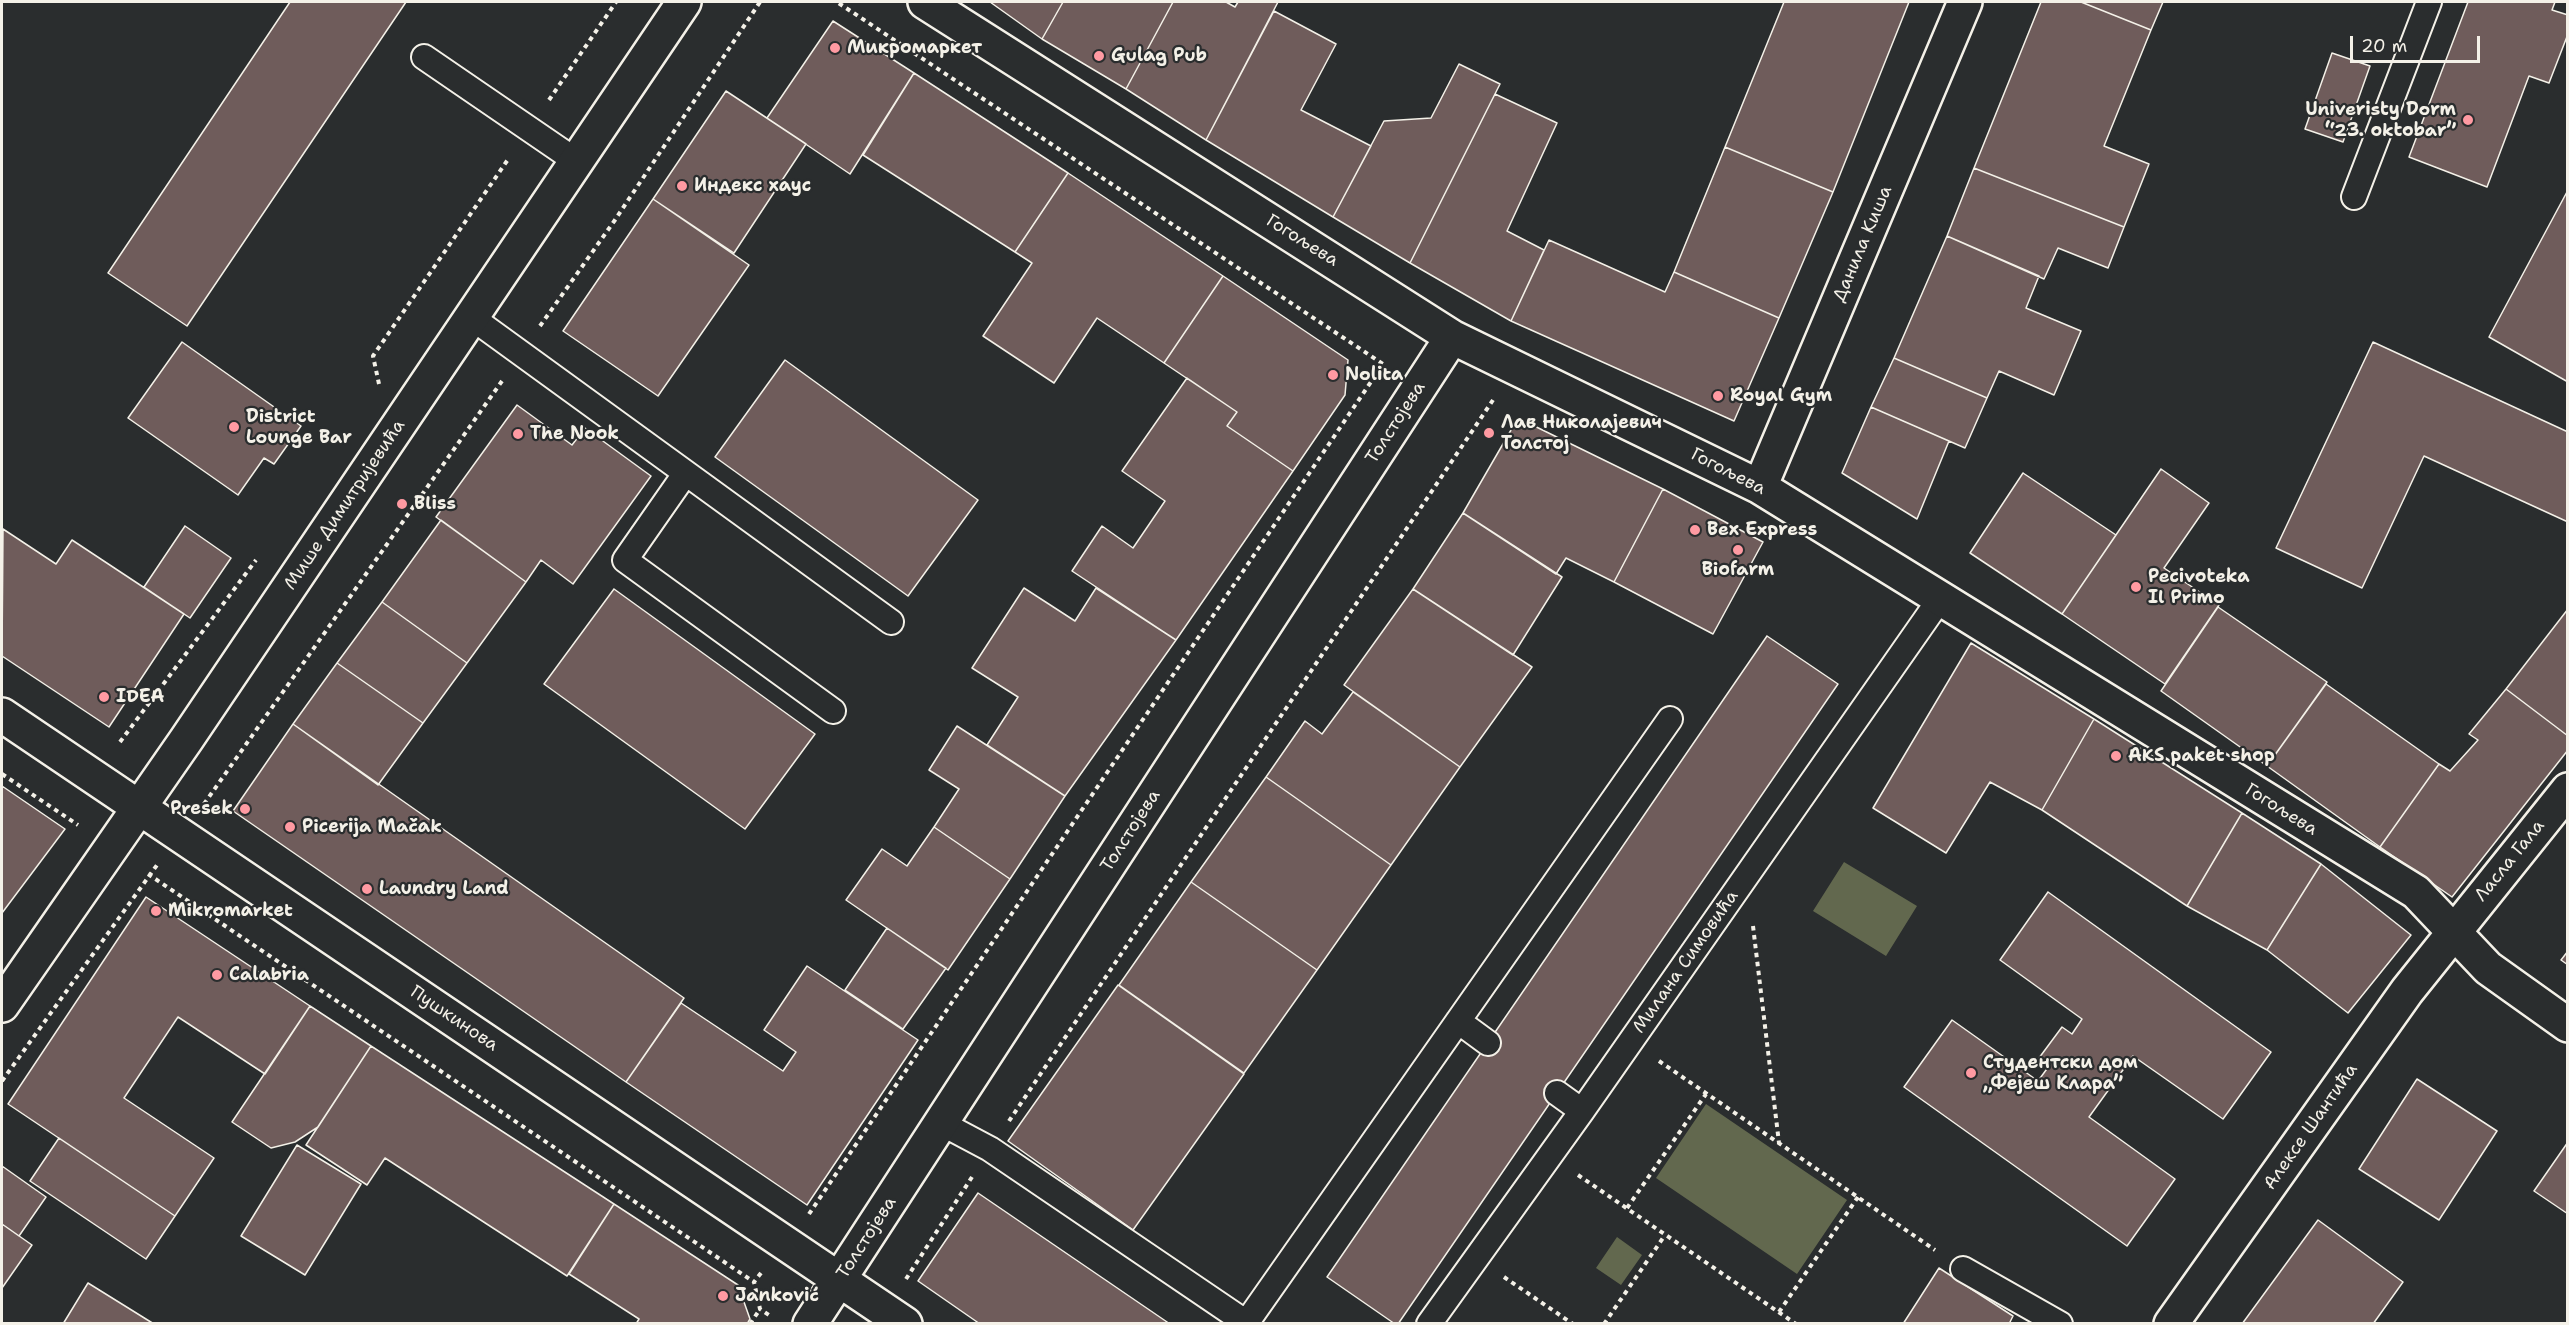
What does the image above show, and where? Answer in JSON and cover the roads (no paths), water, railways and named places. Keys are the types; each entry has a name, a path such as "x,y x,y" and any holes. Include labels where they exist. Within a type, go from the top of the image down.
{"street":[{"name":"Мише Димитријевића","path":"2,1005 139,807 684,2"},
{"name":"Гогољева","path":"925,2 1452,337 1760,487 2416,892 2488,968 2568,1025"},
{"name":"Данила Киша","path":"1760,487 1965,2"},
{"name":"Толстојева","path":"810,1323 1452,337"},
{"name":"Пушкинова","path":"2,716 895,1316"},
{"name":"Ласла Гала","path":"2454,932 2568,790"},
{"name":"Алексе Шантића","path":"2171,1323 2400,1001 2454,932"}],"lane":[{"path":"2354,197 2429,2"},
{"path":"424,57 576,161"},
{"path":"471,317 891,622"},
{"path":"686,474 625,560 833,711"},
{"name":"Милана Симовића","path":"1429,1323 1582,1111 1940,599"},
{"path":"942,1123 990,1149 1248,1323 1670,719"},
{"path":"1458,1022 1488,1043"},
{"path":"1557,1092 1582,1111"},
{"path":"1963,1269 2060,1323"}],"place":[{"name":"Микромаркет","path":"835,48"},
{"name":"Gulag Pub","path":"1099,56"},
{"name":"Univeristy Dorm “23. oktobar”","path":"2468,120"},
{"name":"Индекс хаус","path":"682,186"},
{"name":"Nolita","path":"1333,375"},
{"name":"Royal Gym","path":"1718,396"},
{"name":"District Lounge Bar","path":"234,427"},
{"name":"Лав Николајевич Толстој","path":"1489,433"},
{"name":"The Nook","path":"518,434"},
{"name":"Bliss","path":"402,504"},
{"name":"Bex Express","path":"1695,530"},
{"name":"Biofarm","path":"1738,550"},
{"name":"Pecivoteka Il Primo","path":"2136,587"},
{"name":"IDEA","path":"104,697"},
{"name":"AKS paket shop","path":"2116,756"},
{"name":"Presek","path":"245,809"},
{"name":"Picerija Mačak","path":"290,827"},
{"name":"Laundry Land","path":"367,889"},
{"name":"Mikromarket","path":"156,911"},
{"name":"Calabria","path":"217,975"},
{"name":"Студентски дом „Фејеш Клара”","path":"1971,1073"},
{"name":"Janković","path":"723,1296"}]}
